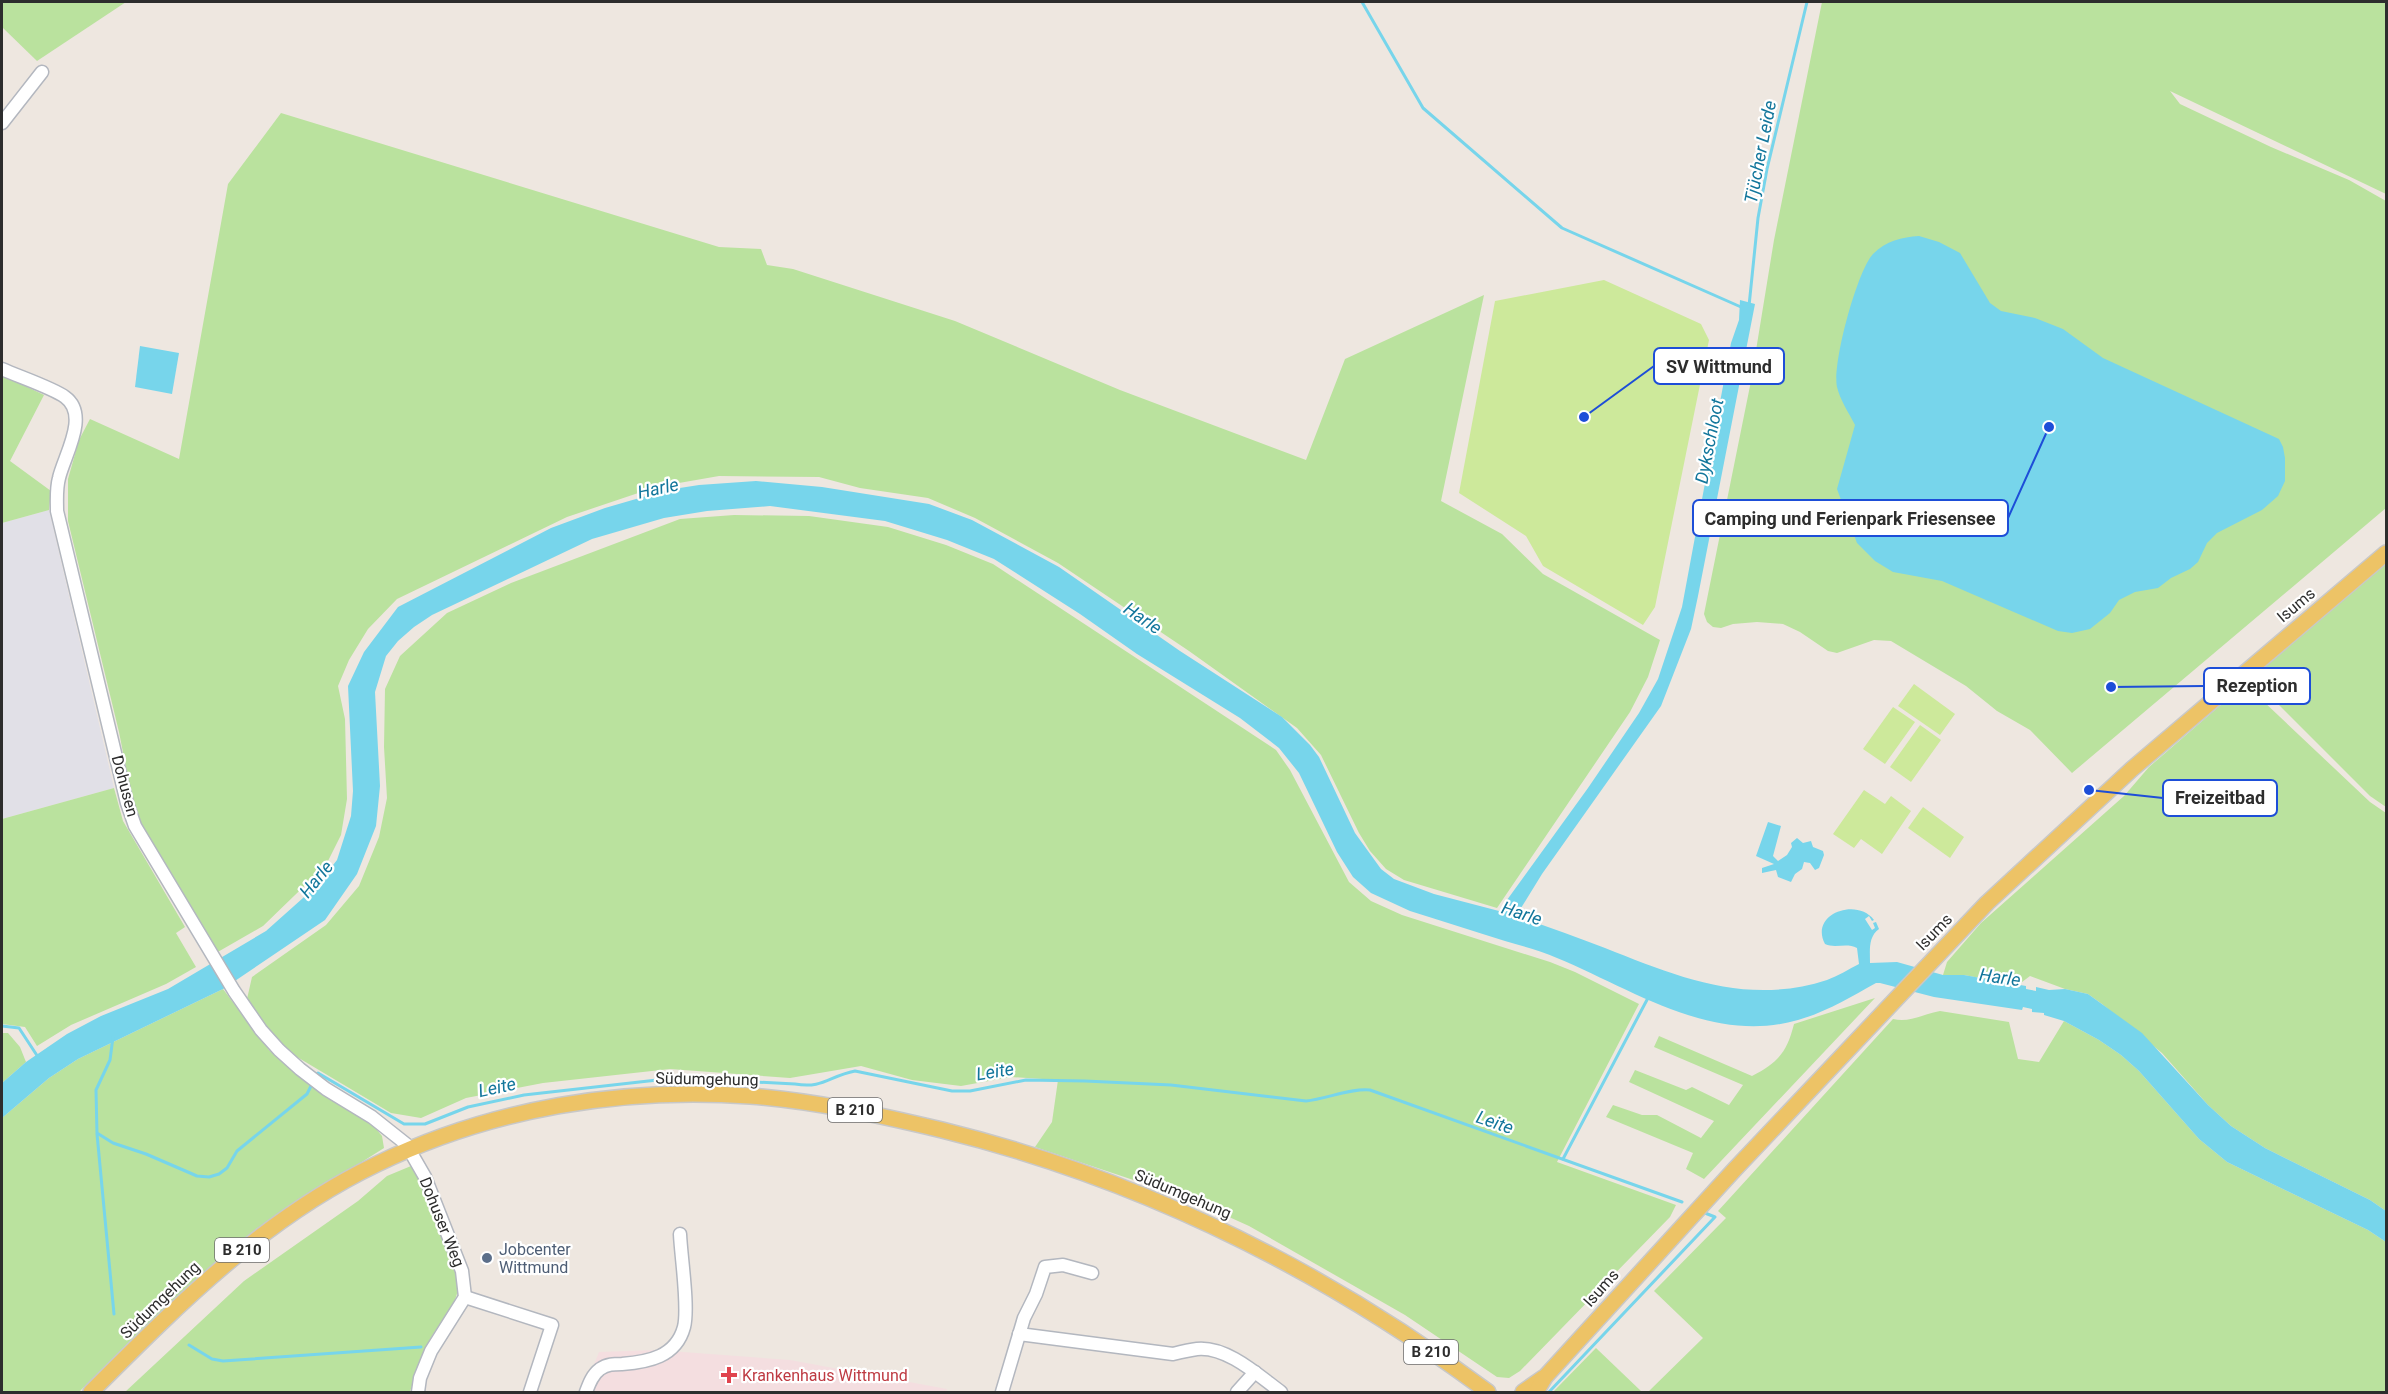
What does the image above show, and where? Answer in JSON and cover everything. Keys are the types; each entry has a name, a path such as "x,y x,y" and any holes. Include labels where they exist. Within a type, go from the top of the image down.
{"main road":[{"name":"Isums","path":"1536,1392 1545,1377 1719,1186 1895,999 2021,870 2088,808 2386,553"},
{"name":"Südumgehung","path":"92,1392 217,1270 266,1232 343,1182 410,1149 463,1128 546,1108 622,1097 663,1095 750,1096 853,1110 953,1133 1076,1170 1156,1200 1253,1244 1372,1312 1488,1392"},
{"name":"Isums","path":"1523,1392 1545,1377"}],"street":[{"path":"2,123 42,72"},
{"name":"Dohusen","path":"2,369 65,397 73,406 76,416 58,479 57,511 127,803 135,826 234,991 261,1030 279,1050 326,1089 372,1117 410,1149"},
{"name":"Dohuser Weg","path":"410,1149 425,1177 462,1271 465,1298"},
{"path":"586,1392 593,1375 600,1369 607,1365 649,1361 660,1357 675,1344 681,1335 685,1320 680,1234"},
{"path":"1002,1392 1019,1334 1046,1267 1063,1265 1092,1273"},
{"path":"418,1392 431,1351 465,1298 552,1325 530,1392"},
{"path":"1019,1334 1173,1354 1199,1348 1243,1363 1281,1392"},
{"path":"1237,1392 1255,1372"}],"shaded area":[{"path":"49,510 114,788 2,819 2,523"},
{"name":"Krankenhaus Wittmund","path":"656,1350 790,1360 947,1389 946,1392 583,1392 599,1352"}],"green space":[{"path":"2,2 126,2 37,61 2,27"},
{"path":"1822,2 2386,2 2386,194 2170,91 2180,104 2271,147 2349,180 2386,201 2386,508 2072,773 2030,730 1997,711 1966,686 1891,641 1874,640 1837,653 1828,651 1800,632 1783,624 1757,622 1733,624 1721,628 1713,627 1707,622 1704,614 1751,381 1774,240"},
{"path":"281,113 719,247 761,249 767,265 793,269 955,321 1120,390 1306,460 1345,359 1484,295 1441,501 1502,534 1543,574 1660,640 1648,677 1630,712 1497,908 1404,880 1386,869 1370,851 1359,833 1321,755 1297,728 1189,651 1058,563 975,518 928,498 860,488 819,477 719,476 656,487 567,517 397,599 368,629 349,660 338,686 345,719 347,799 341,835 326,865 263,926 216,953 143,829 131,793 119,732 68,521 68,479 79,440 90,419 179,459 228,184"},
{"path":"1604,280 1701,324 1709,340 1655,607 1643,625 1543,566 1526,536 1459,493 1495,301"},
{"path":"2,375 44,395 10,461 51,491 49,510 2,523"},
{"path":"734,515 809,516 888,527 946,545 993,564 1276,750 1290,770 1349,882 1371,901 1402,915 1550,962 1639,1004 1557,1162 1676,1205 1670,1217 1520,1371 1509,1378 1497,1377 1405,1315 1249,1226 1187,1198 1035,1147 1052,1122 1058,1080 1011,1077 961,1086 912,1080 861,1066 790,1078 670,1069 543,1083 466,1098 421,1118 391,1113 287,1051 261,1023 247,999 252,977 326,925 359,886 379,837 387,798 384,747 385,689 400,656 447,613 511,583 680,519"},
{"path":"2386,563 2386,807 2370,796 2252,678"},
{"path":"1914,684 1955,714 1940,735 1898,706"},
{"path":"2245,684 2370,802 2386,813 2386,1211 2370,1200 2265,1148 2231,1126 2208,1105 2162,1053 2088,994 2065,989 2030,976 2018,985 1964,975 1943,975 1947,962 1981,923 2124,796 2149,767"},
{"path":"1893,707 1915,722 1885,764 1863,749"},
{"path":"1920,725 1941,740 1911,782 1890,767"},
{"path":"114,788 123,821 185,927 176,933 196,967 166,984 71,1025 37,1046 25,1027 2,1024 2,819"},
{"path":"1864,790 1885,804 1891,796 1911,811 1882,854 1861,839 1854,848 1833,834"},
{"path":"1923,807 1964,837 1950,858 1908,828"},
{"path":"223,989 269,1050 325,1096 372,1124 382,1136 384,1148 256,1229 142,1329 79,1392 2,1392 2,1118 49,1078 78,1059"},
{"path":"1875,998 1704,1179 1686,1169 1693,1153 1606,1117 1613,1105 1642,1115 1657,1115 1701,1138 1714,1121 1629,1082 1635,1070 1686,1090 1692,1087 1729,1105 1743,1085 1654,1047 1659,1036 1752,1076 1780,1056 1794,1024"},
{"path":"1940,1011 2009,1022 2018,1059 2039,1062 2064,1021 2121,1055 2139,1071 2199,1139 2227,1162 2368,1230 2386,1242 2386,1392 1648,1392 1703,1338 1654,1291 1726,1218 1718,1211 1893,1019 1911,1019"},
{"path":"2,1033 8,1033 20,1047 26,1062 2,1083"},
{"path":"411,1166 416,1171 458,1271 458,1283 454,1302 425,1349 410,1392 125,1392 244,1281 358,1201 387,1176"},
{"path":"1596,1348 1642,1392 1553,1392"}],"water":[{"path":"1919,236 1939,242 1960,253 1990,303 2001,311 2035,318 2063,329 2103,358 2279,439 2285,458 2285,481 2278,496 2262,510 2217,533 2207,543 2198,562 2190,569 2171,578 2158,588 2135,592 2119,600 2110,613 2090,629 2072,633 2058,631 1942,581 1893,572 1875,561 1857,543 1837,489 1855,425 1842,402 1837,387 1838,359 1853,297 1873,254 1889,243"},
{"path":"1740,300 1755,304 1691,629 1661,706 1542,874 1521,908 1519,917 1686,978 1713,985 1769,990 1797,987 1827,980 1859,964 1857,948 1825,944 1822,933 1829,917 1837,912 1857,910 1866,913 1874,920 1872,921 1869,916 1865,919 1872,930 1875,928 1873,923 1876,922 1879,929 1871,940 1870,963 1897,962 1943,975 1964,975 2026,986 2026,989 2036,991 2036,987 2049,990 2065,989 2088,994 2142,1033 2208,1105 2231,1126 2265,1148 2370,1200 2386,1211 2386,1242 2368,1230 2227,1162 2199,1139 2139,1071 2121,1055 2099,1040 2044,1013 2032,1012 2032,1009 2023,1007 2022,1010 1934,997 1876,983 1848,999 1798,1020 1766,1026 1735,1025 1704,1020 1673,1010 1551,955 1410,911 1371,893 1353,877 1337,852 1299,773 1279,748 1240,718 1137,654 994,559 947,540 885,521 770,506 707,511 664,518 592,539 432,615 414,627 386,656 375,692 380,786 376,826 357,874 325,920 223,989 78,1059 49,1078 2,1118 2,1083 26,1062 67,1034 101,1016 168,989 266,931 303,898 337,860 351,816 353,791 348,686 364,652 398,607 551,528 605,508 667,490 699,485 756,481 822,487 929,504 972,520 1059,567 1180,651 1282,717 1319,757 1355,833 1381,869 1394,879 1434,894 1499,911 1588,788 1639,713 1658,679 1682,607 1731,343 1739,320"},
{"path":"140,346 179,353 172,394 135,387"},
{"path":"1768,822 1781,826 1773,856 1778,861 1787,855 1792,847 1791,843 1797,838 1803,843 1811,841 1813,847 1823,851 1824,855 1819,868 1815,870 1810,863 1804,862 1802,869 1795,874 1791,882 1778,877 1776,870 1762,873 1762,868 1774,864 1756,856"}],"waterway":[{"name":"Dykschloot","path":"1362,2 1423,108 1562,228 1741,307"},
{"name":"Tjücher Leide","path":"1749,306 1758,218 1767,169 1807,2"},
{"path":"1563,1159 1649,996"},
{"path":"2,1026 19,1028 38,1057"},
{"name":"Leite","path":"113,1037 110,1060 96,1090 97,1133 113,1143 146,1154 197,1176 209,1177 227,1168 237,1151 307,1094 312,1084"},
{"name":"Leite","path":"316,1076 318,1073 404,1124 425,1124 468,1107 524,1095 675,1078 813,1085 855,1071 952,1091 970,1091 1026,1080 1085,1081 1171,1085 1306,1101 1370,1090 1682,1202"},
{"path":"97,1134 114,1314"},
{"path":"1549,1392 1715,1217 1705,1213"},
{"path":"189,1345 212,1359 223,1361 421,1347"}],"place":[{"name":"SV Wittmund","path":"1584,417"},
{"name":"Camping und Ferienpark Friesensee","path":"2049,427"},
{"name":"Rezeption","path":"2111,687"},
{"name":"Freizeitbad","path":"2089,790"},
{"name":"Jobcenter Wittmund","path":"487,1258"},
{"name":"Krankenhaus Wittmund","path":"729,1375"}],"water label":[{"name":"Harle","path":"658,488"},
{"name":"Harle","path":"1143,618"},
{"name":"Harle","path":"316,879"},
{"name":"Harle","path":"1522,913"},
{"name":"Harle","path":"2000,977"}]}
